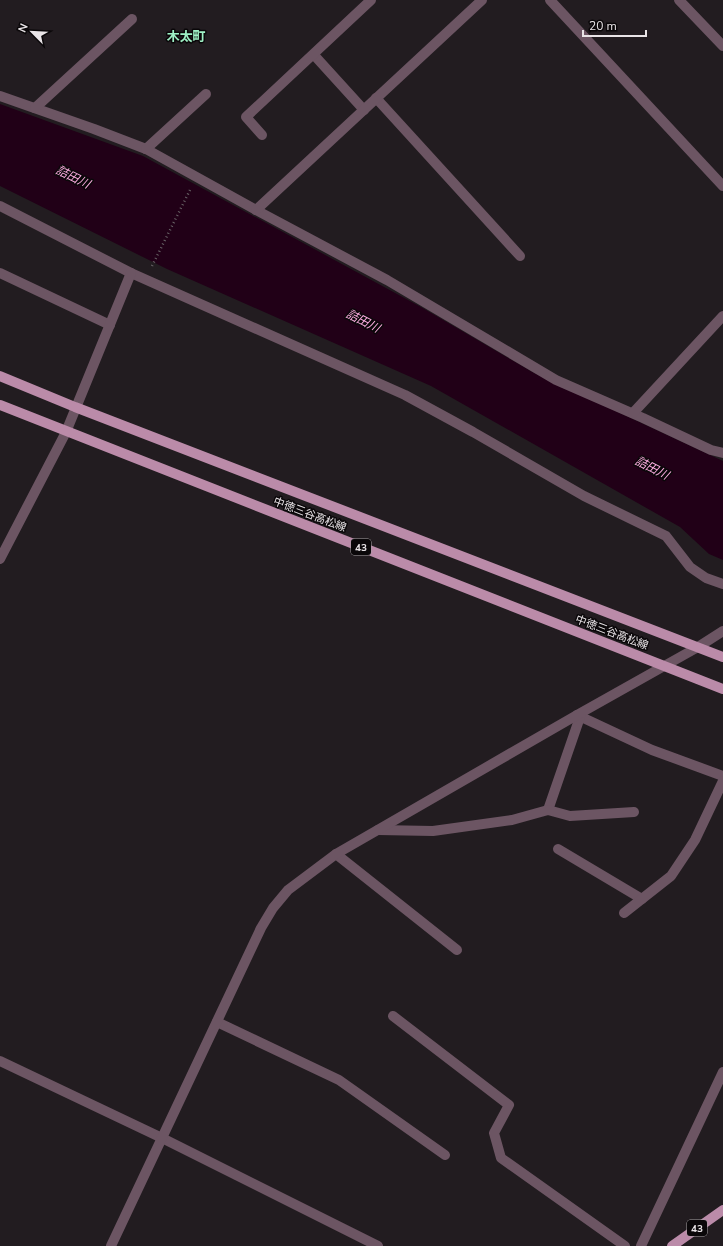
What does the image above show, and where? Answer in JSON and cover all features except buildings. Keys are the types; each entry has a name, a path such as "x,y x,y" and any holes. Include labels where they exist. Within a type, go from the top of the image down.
{"main road":[{"name":"中徳三谷高松線","path":"0,376 75,407 723,657"},
{"name":"中徳三谷高松線","path":"0,405 723,689"},
{"name":"43","path":"672,1246 723,1210"}],"street":[{"path":"262,135 246,117 371,0"},
{"path":"256,210 482,0"},
{"path":"550,0 723,186"},
{"path":"679,0 723,46"},
{"path":"35,108 132,20"},
{"path":"314,54 364,110"},
{"path":"146,149 206,94"},
{"path":"0,96 94,128 146,149 387,280 556,380 633,413 711,450 723,453"},
{"path":"376,98 520,256"},
{"path":"0,206 131,273 405,395 584,496 666,536 690,567 706,578 723,584"},
{"path":"0,273 110,325"},
{"path":"0,559 66,432 131,273"},
{"path":"633,413 723,316"},
{"path":"111,1246 261,928 273,908 288,890 336,854 666,666 723,631"},
{"path":"579,716 652,750 723,776"},
{"path":"548,810 579,716"},
{"path":"624,913 671,876 695,840 723,781"},
{"path":"378,830 433,830 512,820 548,810 570,816 634,812"},
{"path":"558,849 642,899"},
{"path":"336,854 457,950"},
{"path":"392,1016 509,1105 494,1133 501,1158 625,1246"},
{"path":"217,1022 339,1080 445,1155"},
{"path":"0,1061 162,1138 378,1246"},
{"path":"641,1246 723,1072"}],"path":[{"path":"152,267 190,190"}],"water":[{"name":"詰田川","path":"0,104 143,156 421,307 534,373 723,461 723,560 709,554 680,527 431,386 167,269 0,186"}],"district":[{"name":"木太町","path":"186,36"}]}
